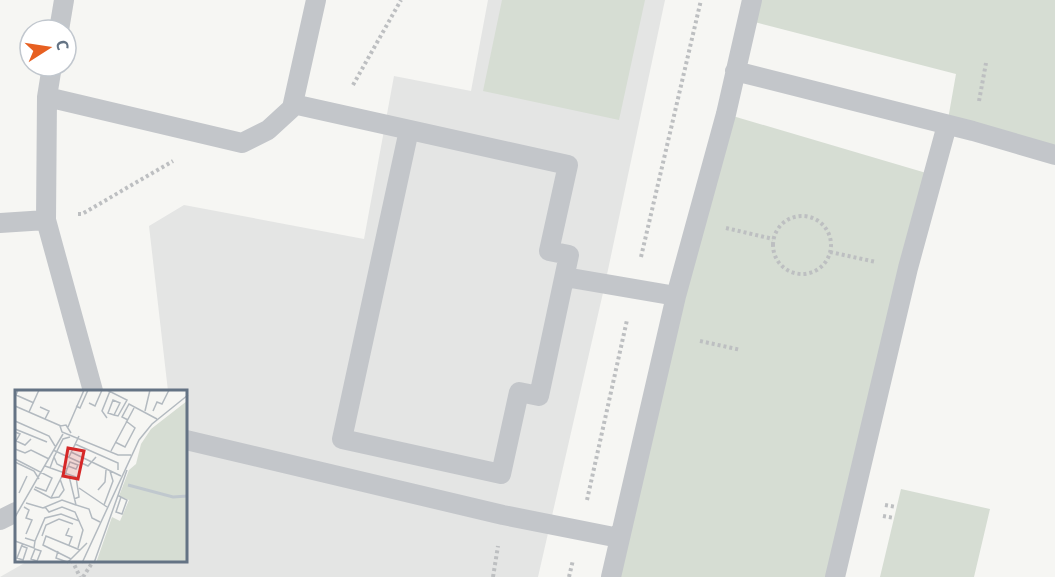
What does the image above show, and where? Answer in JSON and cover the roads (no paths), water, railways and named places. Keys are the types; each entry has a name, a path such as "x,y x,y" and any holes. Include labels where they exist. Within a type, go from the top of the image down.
{"lane":[{"path":"60,18 64,0"},
{"path":"47,98 242,143 268,130 293,104 316,0"},
{"path":"611,577 676,296 726,114 752,0"},
{"path":"735,71 1055,155"},
{"path":"50,78 47,98 46,220 93,390"},
{"path":"293,104 568,165 549,250 569,255 565,277 538,396 519,392 501,474 342,439 410,130"},
{"path":"835,577 908,268 947,125"},
{"path":"0,223 46,220"},
{"path":"565,277 676,296"},
{"path":"188,440 503,515 619,538"},
{"path":"0,520 15,512"}]}
